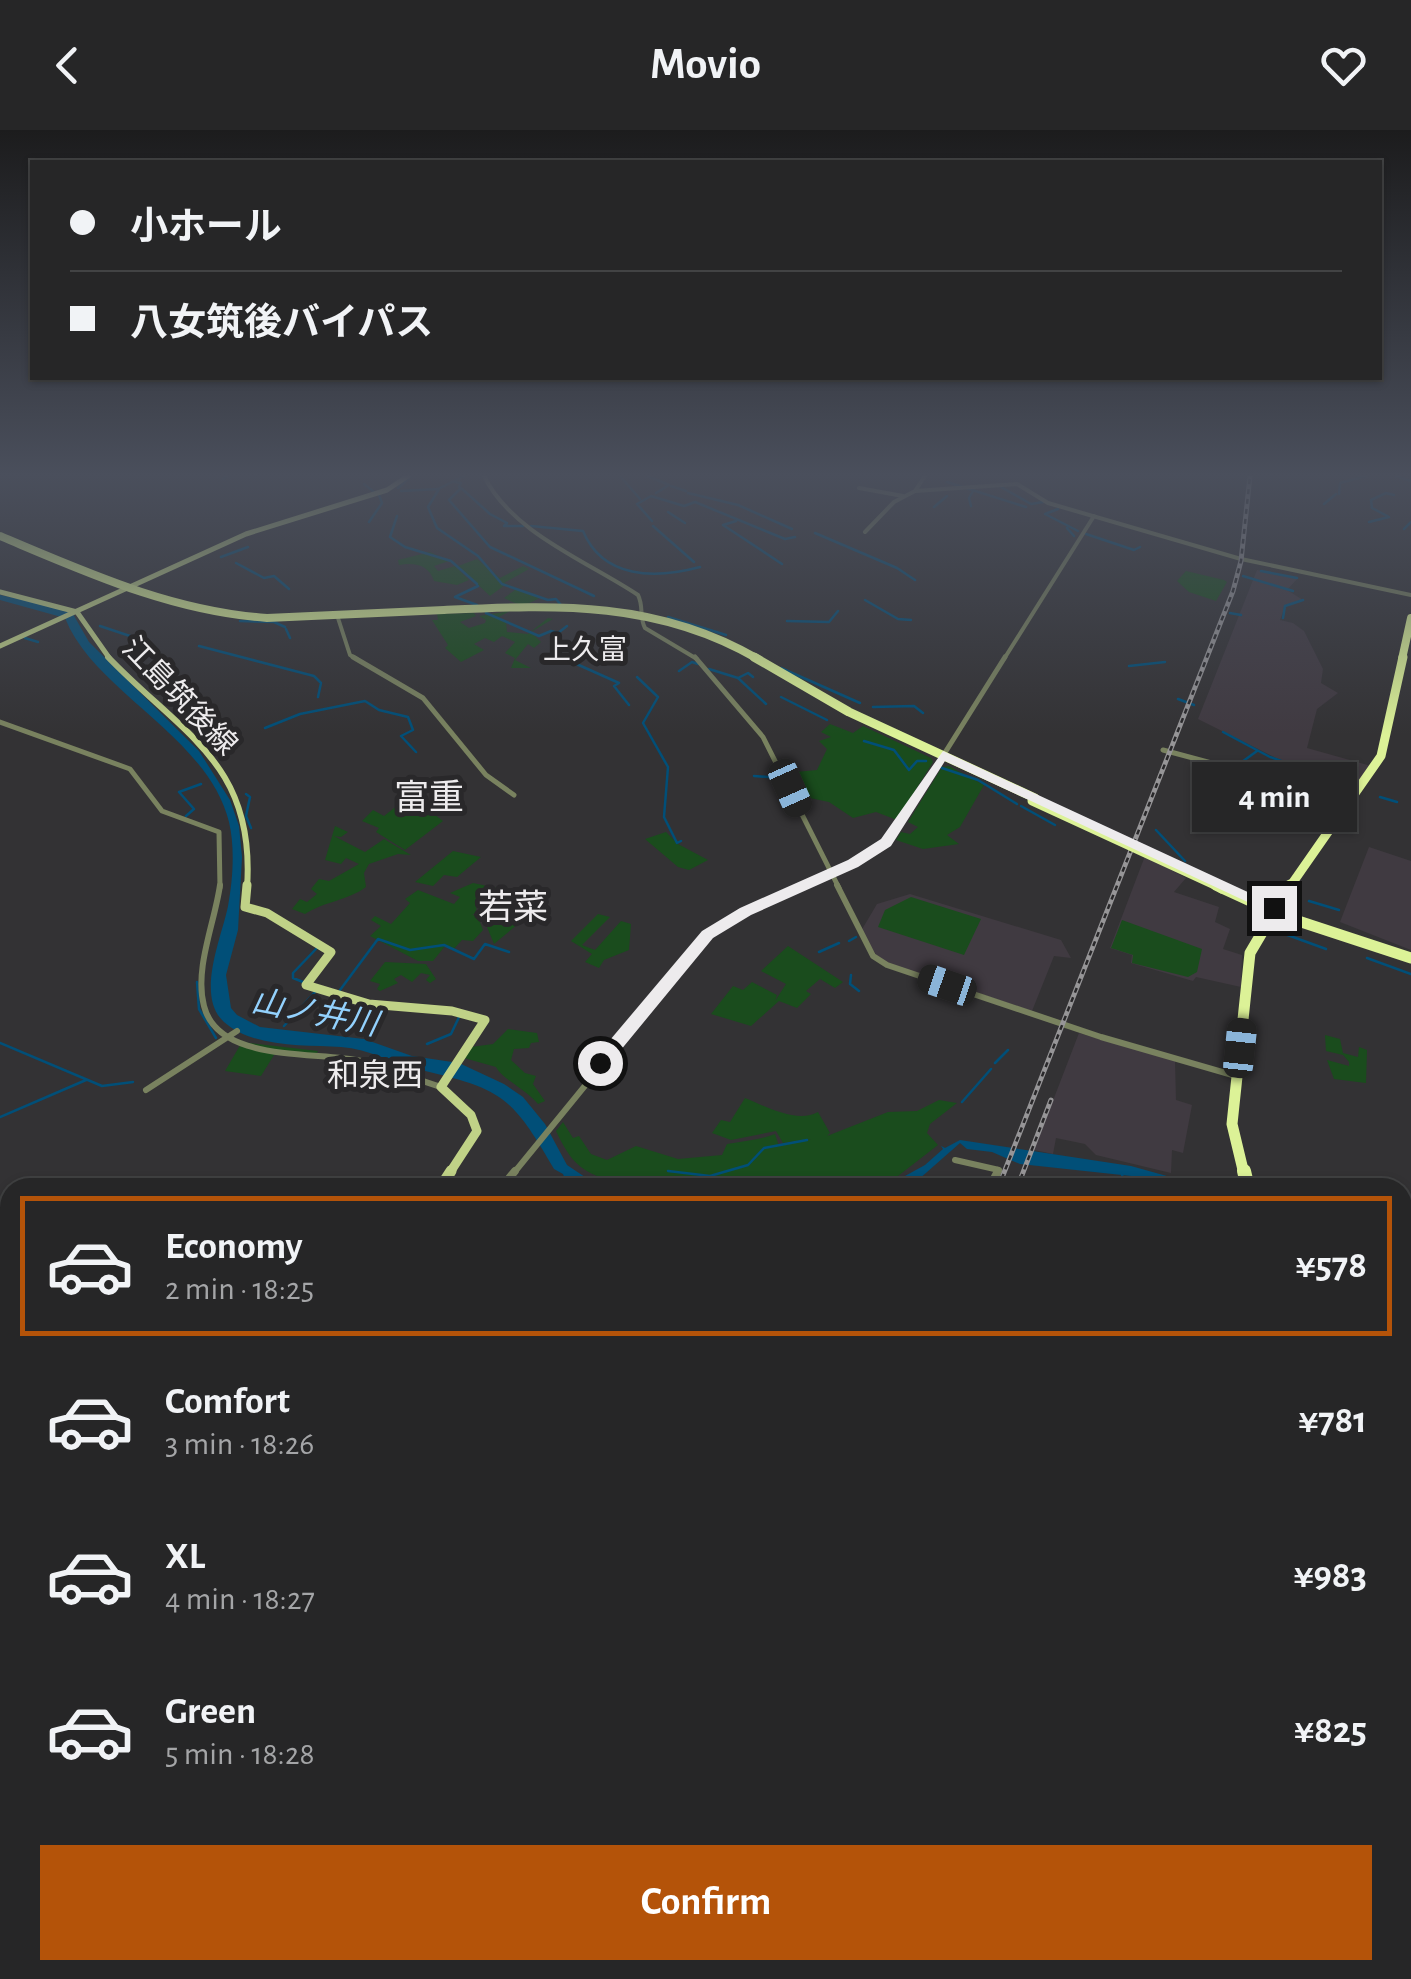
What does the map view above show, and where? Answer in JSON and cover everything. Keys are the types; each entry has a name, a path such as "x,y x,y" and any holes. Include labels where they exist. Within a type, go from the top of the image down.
{"highway":[{"path":"62,562 168,607 212,616 256,620 535,607 641,615 736,649 835,709 1273,910 1411,956"},
{"path":"1245,1178 1234,1140 1236,1076 1249,958 1273,910 1383,750 1411,618"}],"main road":[{"path":"0,646 184,562"},
{"path":"0,592 74,612"},
{"name":"江島筑後線","path":"74,612 90,638 198,744 238,799 247,848 245,907 267,913 330,952 306,985 369,1004 452,1011 485,1020 444,1082"},
{"path":"444,1082 476,1123 475,1138 447,1178"}],"street":[{"path":"588,562 638,595 644,604 641,615 647,630 683,646 694,656 763,736 864,947 887,965 1091,1034 1236,1076"},
{"path":"509,1178 708,934 886,842 1065,562"},
{"path":"1254,562 1411,595"},
{"path":"337,616 340,635 350,655 423,698 486,774 514,796"},
{"path":"0,722 130,769 162,811 219,832 219,888 202,994 209,1019 226,1038 244,1047 359,1060 444,1082"},
{"path":"1163,750 1350,800"},
{"path":"146,1090 236,1031"},
{"path":"955,1160 999,1170 995,1178"}],"shaded area":[{"path":"1257,570 1298,578 1287,590 1303,600 1285,606 1280,620 1304,631 1323,669 1321,683 1338,693 1317,709 1307,748 1371,766 1356,787 1276,758 1198,719"},
{"path":"1369,847 1411,861 1411,950 1340,922"},
{"path":"1145,856 1186,878 1174,892 1219,907 1215,922 1230,929 1223,949 1242,955 1241,987 1196,977 1193,981 1131,963 1132,955 1110,948"},
{"path":"910,894 1061,940 1071,958 1054,956 1032,1011 890,964 876,955 861,931 877,904"},
{"path":"1079,1033 1175,1061 1176,1100 1192,1105 1183,1153 1172,1150 1171,1173 1096,1155 1085,1144 1056,1138 1053,1154 1034,1150"}],"green space":[{"path":"445,562 434,566 438,571 455,566 469,580 457,585 434,581 421,566 399,565"},
{"path":"481,562 500,578 523,566 529,569 504,583 539,598 526,604 513,602 504,598 515,590 505,585 490,596 458,566"},
{"path":"1186,571 1227,582 1216,601 1189,592 1177,581"},
{"path":"510,611 499,617 506,622 507,632 528,634 548,618 553,619 531,632 541,642 534,648 528,644 515,660 531,668 511,668 515,658 505,653 515,642 502,636 494,642 485,638 474,644 484,650 461,662 445,648 448,645 432,620 438,620 437,614 474,613 476,616 460,622 469,628 485,623 479,616"},
{"path":"830,724 853,733 863,726 931,758 933,762 897,820 876,812 853,818 829,802 795,795 785,773 817,770 827,749 819,741 831,737 821,732"},
{"path":"949,766 984,785 960,827 947,835 959,844 923,849 896,840 901,832 910,834 918,827 908,822 942,767"},
{"path":"417,801 443,821 405,850 376,832 379,828 362,821 373,810 384,816 398,805 403,809"},
{"path":"335,826 348,832 334,836 365,852 384,839 411,855 398,854 369,864 364,873 366,887 351,895 305,914 292,909 300,899 307,902 317,894 311,889 319,879 329,881 359,864 346,858 341,864 325,860"},
{"path":"666,832 678,844 708,860 689,870 678,867 645,839"},
{"path":"453,851 481,857 457,877 444,875 433,886 415,882"},
{"path":"473,883 497,888 488,903 482,897 477,899 476,914 472,914 478,917 483,930 473,941 462,940 453,950 446,945 433,961 418,961 370,936 381,926 371,920 375,916 391,924 410,903 405,899 418,890 454,904 460,897 450,893"},
{"path":"911,897 981,919 964,955 878,927 885,910"},
{"path":"483,902 524,919 494,944 478,905"},
{"path":"598,914 610,917 582,945 595,950 621,921 631,924 629,950 604,960 599,968 585,962 592,954 571,941"},
{"path":"1122,920 1202,949 1197,972 1188,977 1132,963 1133,955 1111,948"},
{"path":"788,946 843,982 835,988 820,979 806,991 811,994 797,1008 779,1001 751,1026 711,1014 733,986 743,990 752,982 777,995 775,1001 786,984 761,971"},
{"path":"385,962 426,964 436,979 430,983 426,980 430,975 421,973 412,982 401,975 394,979 398,983 380,991 380,984 370,981"},
{"path":"508,1029 537,1033 539,1042 531,1043 529,1048 514,1049 511,1060 525,1073 536,1076 533,1084 545,1101 538,1104 496,1067 464,1058 471,1047 493,1044"},
{"path":"1325,1035 1340,1039 1343,1053 1358,1057 1359,1047 1367,1050 1366,1083 1334,1079 1327,1060 1349,1066 1349,1062 1343,1055 1326,1051"},
{"path":"242,1042 318,1051 316,1055 274,1055 261,1076 225,1071"},
{"path":"745,1098 791,1115 818,1112 830,1133 827,1136 888,1112 917,1111 939,1100 957,1103 930,1124 927,1133 938,1145 893,1178 601,1178 576,1163 556,1131 563,1122 573,1138 579,1136 591,1154 607,1160 636,1146 678,1159 722,1155 727,1144 775,1134 779,1146 811,1139 783,1143 776,1131 731,1140 712,1133 721,1120 730,1122"}],"water":[{"path":"0,595 60,607 73,614 89,642 199,751 230,800 239,826 242,857 238,930 226,975 231,1008 237,1015 260,1027 364,1039 412,1056 459,1063 523,1097 545,1124 567,1165 586,1178 565,1178 554,1169 527,1125 488,1090 351,1048 264,1041 224,1022 216,1011 211,982 230,896 233,853 229,822 217,792 176,739 100,669 65,618 0,600"},
{"path":"960,1140 1131,1166 1174,1178 1139,1178 1020,1164 992,1152 967,1149 960,1143 920,1178 901,1178 925,1165 943,1149 941,1146 945,1148"}],"waterway":[{"path":"452,562 477,584"},
{"path":"483,562 502,584 548,600 556,599 561,605"},
{"path":"522,562 594,596"},
{"path":"609,562 648,574 700,567"},
{"path":"884,562 915,580"},
{"path":"236,563 264,578 274,576 289,589"},
{"path":"1261,571 1297,578"},
{"path":"1243,576 1293,591"},
{"path":"477,605 455,597 478,586"},
{"path":"865,600 898,619 911,620"},
{"path":"1283,618 1285,606 1303,600"},
{"path":"787,621 829,622 838,611"},
{"path":"486,613 539,636 551,631 558,633 567,626"},
{"path":"1230,613 1241,615"},
{"path":"668,617 726,635"},
{"path":"240,621 274,622 285,627"},
{"path":"100,626 139,639"},
{"path":"286,629 290,638"},
{"path":"25,638 38,642"},
{"path":"199,646 314,676 321,683 318,697"},
{"path":"589,651 572,662 619,683 614,686 629,705"},
{"path":"679,671 692,662 698,664"},
{"path":"1129,666 1165,662"},
{"path":"781,668 860,703"},
{"path":"709,669 738,678"},
{"path":"738,678 748,673 753,677"},
{"path":"637,677 658,697 643,723 668,767 664,817 677,843 681,841"},
{"path":"738,678 766,704"},
{"path":"781,697 827,720"},
{"path":"1178,699 1194,705"},
{"path":"265,728 300,714 365,701 379,710 408,717 413,730 401,736 416,752"},
{"path":"873,707 914,706 923,713"},
{"path":"1223,732 1270,757 1353,787"},
{"path":"864,741 894,750 909,770 917,761 926,761"},
{"path":"1235,767 1257,751"},
{"path":"942,768 978,780 1017,804"},
{"path":"754,776 781,778"},
{"path":"186,816 194,809 179,792 201,784"},
{"path":"246,794 250,797 246,816 251,828"},
{"path":"1380,797 1397,802"},
{"path":"1021,806 1055,825"},
{"path":"1156,830 1185,861"},
{"path":"1309,901 1339,910"},
{"path":"1271,929 1326,949"},
{"path":"849,941 856,937"},
{"name":"山ノ井川","path":"340,990 378,939 410,950 444,945 474,959 485,944 509,952"},
{"path":"819,952 839,943"},
{"name":"山ノ井川","path":"303,982 293,978 293,973 316,949"},
{"path":"1367,958 1411,974"},
{"path":"851,975 850,984 859,991"},
{"path":"197,982 199,1009 216,1038"},
{"name":"山ノ井川","path":"284,1026 315,992"},
{"path":"427,1044 451,1034 460,1015"},
{"path":"0,1043 102,1086 133,1082"},
{"path":"995,1063 1008,1050"},
{"path":"962,1102 991,1069"},
{"path":"0,1117 86,1080"},
{"path":"668,1171 710,1176 748,1165 764,1148 807,1140"},
{"path":"1122,1174 1123,1178"}],"railway":[{"path":"1002,1178 1233,591 1241,562"},
{"path":"1021,1178 1051,1100"}],"district":[{"name":"上久富","path":"585,649"},
{"name":"富重","path":"429,797"},
{"name":"若菜","path":"513,907"},
{"name":"和泉西","path":"375,1075"}],"route":[{"path":"600,1063 708,934 746,912 876,852 894,834 943,755 1274,908"}]}
